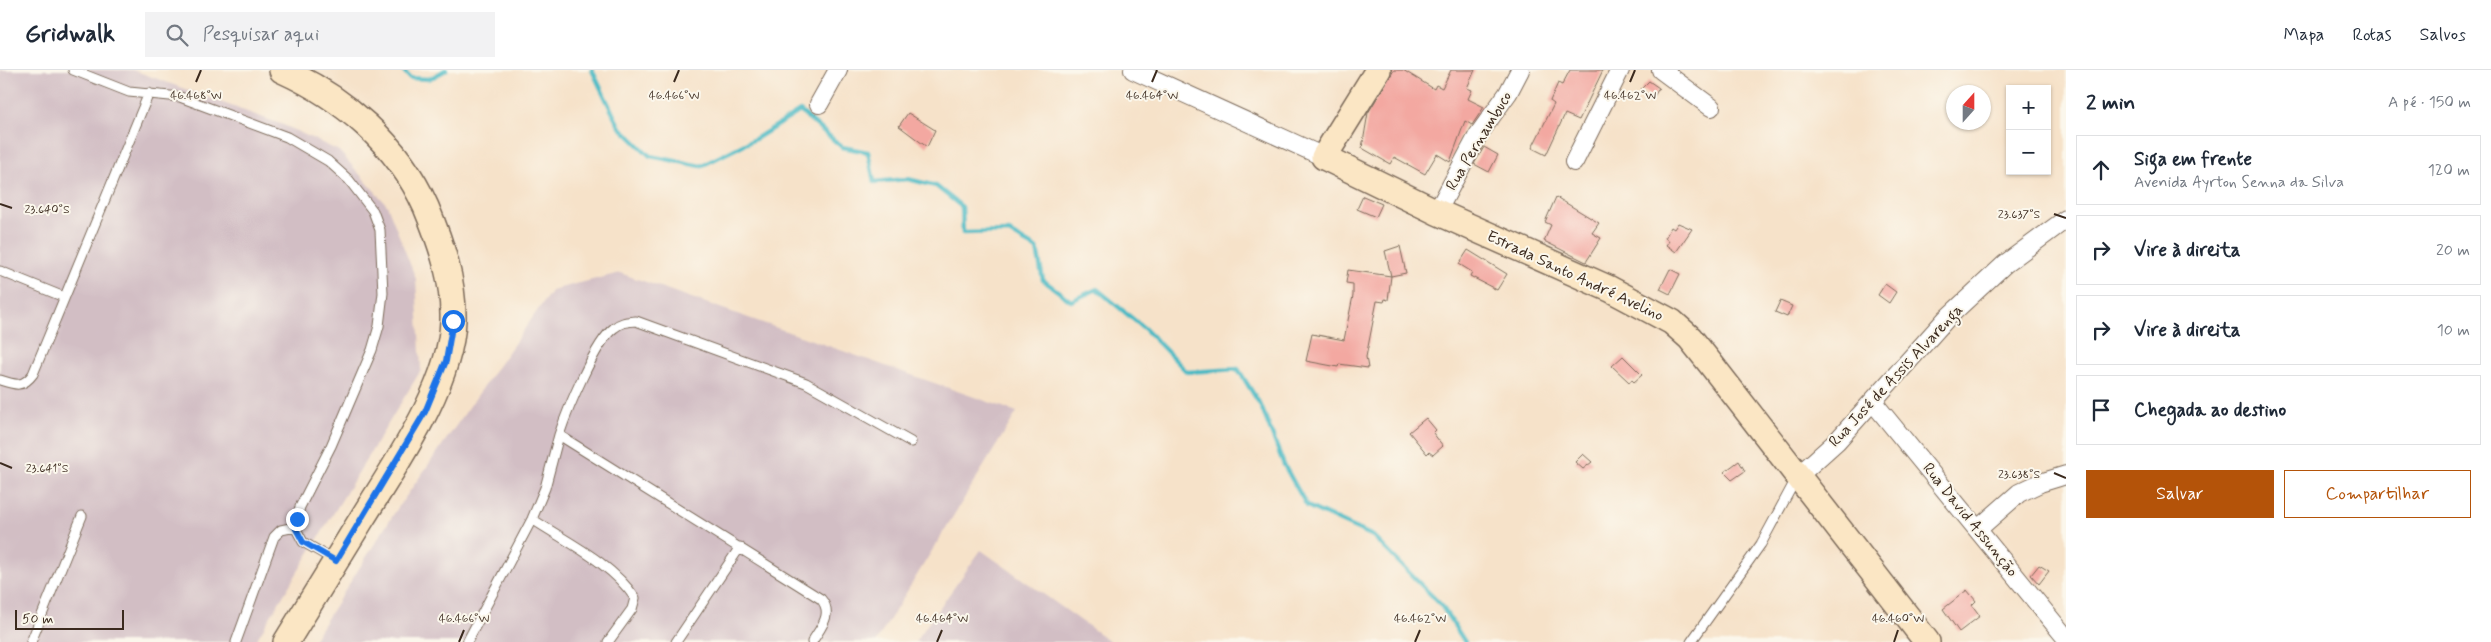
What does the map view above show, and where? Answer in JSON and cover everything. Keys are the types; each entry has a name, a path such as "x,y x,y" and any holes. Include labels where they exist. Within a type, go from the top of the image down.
{"main road":[{"path":"282,70 323,90 373,130 397,158 417,187 428,211 451,280 453,321 446,361 425,412 286,642"},
{"path":"1324,157 1377,70"},
{"name":"Estrada Santo André Avelino","path":"1324,157 1437,212 1610,289 1672,322 1690,338 1710,363 1927,642"}],"street":[{"path":"819,104 838,70"},
{"name":"Estrada Santo André Avelino","path":"1134,70 1324,157"},
{"name":"Rua Pernambuco","path":"1437,212 1478,135 1508,93 1520,70"},
{"path":"1574,162 1620,70"},
{"path":"1661,70 1711,107"},
{"name":"Rua José de Assis Alvarenga","path":"1797,477 1837,441 1946,318 2005,264 2066,219"},
{"name":"Rua David Assunção","path":"1873,402 2066,638"},
{"path":"1978,529 2019,493 2040,483 2066,475"}],"lane":[{"path":"73,70 129,92 180,97 249,122 310,149 349,180 365,198 380,230 383,293 379,326 372,350 331,446 300,507 295,527 303,542 336,561"},
{"path":"0,380 17,385 27,382 33,374 149,94"},
{"path":"0,271 64,297"},
{"path":"467,642 532,519 545,488 567,411 607,334 620,323 636,321 806,383 912,442"},
{"path":"559,435 821,599 827,605 827,614 812,642"},
{"path":"1691,642 1761,544 1797,477"},
{"path":"31,642 82,516"},
{"path":"532,519 594,559 625,583 635,598 632,608 608,642"},
{"path":"236,642 274,537 281,530 295,527"},
{"path":"676,642 740,547"}],"shaded area":[{"path":"0,70 133,70 286,126 339,151 387,205 416,279 421,370 255,642 0,642"},
{"path":"620,273 1017,412 876,642 312,642 395,512 552,290"},
{"path":"981,550 1111,642 915,642"}],"building":[{"path":"1394,70 1403,70 1434,89 1436,85 1442,88 1451,70 1475,70 1467,88 1472,90 1468,99 1484,107 1472,125 1465,121 1450,162 1437,154 1425,174 1394,157 1390,164 1362,148 1368,113"},
{"path":"1570,70 1603,70 1579,120 1565,114 1546,155 1532,148 1554,104 1550,101 1558,83 1562,85"},
{"path":"1649,81 1659,88 1653,98 1641,89"},
{"path":"908,113 935,130 927,147 899,126"},
{"path":"1484,147 1498,155 1489,172 1474,164"},
{"path":"1363,196 1382,204 1376,217 1357,209"},
{"path":"1556,197 1599,223 1592,233 1601,238 1586,262 1544,241 1551,225 1545,222"},
{"path":"1678,223 1692,229 1676,252 1666,245 1669,241 1665,238 1671,227 1674,229"},
{"path":"1400,246 1406,273 1391,276 1385,251"},
{"path":"1468,250 1507,274 1497,290 1470,276 1472,272 1459,264"},
{"path":"1670,269 1680,274 1670,294 1660,289"},
{"path":"1348,270 1391,276 1388,300 1385,299 1384,302 1377,301 1366,357 1368,368 1339,364 1338,367 1306,361 1312,334 1344,340 1353,296 1353,284 1346,283"},
{"path":"1885,284 1896,292 1889,303 1878,295"},
{"path":"1780,301 1792,306 1787,317 1775,312"},
{"path":"1623,356 1642,375 1634,382 1632,380 1629,382 1612,366"},
{"path":"1426,418 1436,430 1433,433 1443,446 1433,455 1429,452 1427,454 1409,432"},
{"path":"1583,454 1592,462 1583,469 1575,462"},
{"path":"1739,461 1745,471 1732,480 1724,472"},
{"path":"2039,565 2049,571 2039,584 2031,575"},
{"path":"1967,590 1976,601 1972,605 1980,616 1959,632 1943,609"}],"waterway":[{"path":"403,70 410,78 429,79 446,70"},
{"path":"592,70 619,126 650,156 701,166 757,138 800,111 842,147 868,152 874,182 908,179 936,186 962,207 963,233 1009,232 1037,249 1043,280 1071,301 1097,289 1145,329 1187,372 1238,369 1261,406 1284,465 1307,506 1373,536 1441,605 1465,642"}],"route":[{"path":"297,519 295,527 297,535 303,542 336,561 425,412 446,361 453,321"}]}
